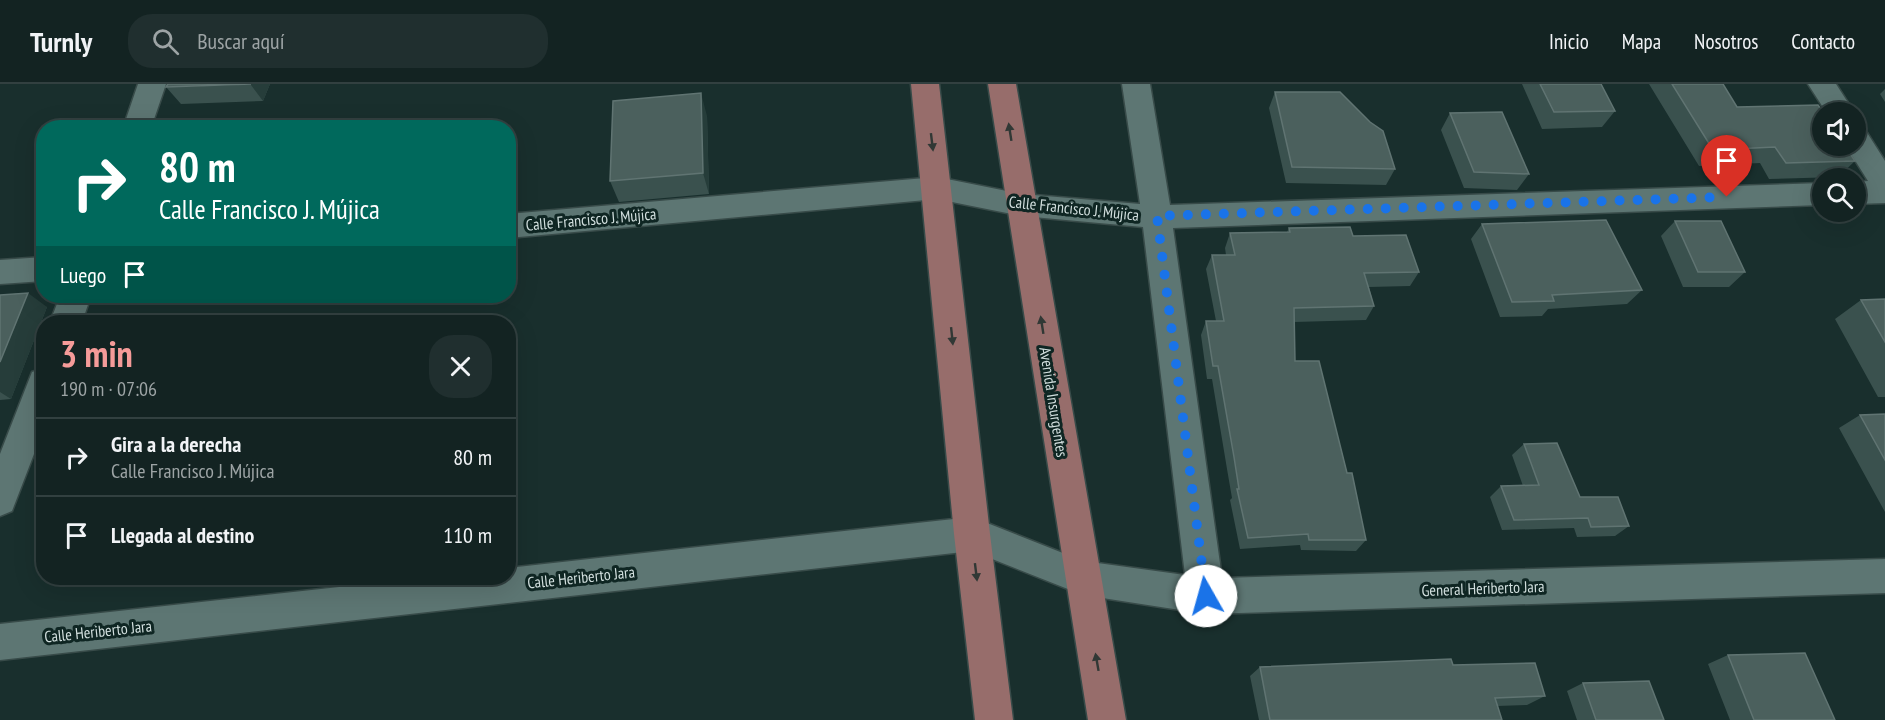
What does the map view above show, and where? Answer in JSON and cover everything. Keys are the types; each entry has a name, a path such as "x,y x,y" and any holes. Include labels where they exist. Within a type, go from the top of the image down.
{"main road":[{"path":"925,84 972,534 994,720"},
{"name":"Avenida Insurgentes","path":"1002,84 1107,720"}],"street":[{"path":"140,120 152,84"},
{"path":"1136,84 1157,216 1206,596"},
{"path":"1822,84 1834,102"},
{"path":"1866,154 1885,185"},
{"name":"Calle Francisco J. Mújica","path":"516,225 937,188 1022,205 1157,216 1812,194"},
{"path":"1866,193 1885,192"},
{"path":"0,272 36,269"},
{"path":"0,500 36,403"},
{"name":"Calle Heriberto Jara","path":"516,585 972,534 1083,579"},
{"name":"General Heriberto Jara","path":"1083,579 1206,596 1885,576"},
{"name":"Calle Heriberto Jara","path":"0,642 513,585"}],"building":[{"path":"168,84 251,84 166,87"},
{"path":"1540,84 1601,84 1615,111 1554,112"},
{"path":"1672,84 1723,84 1737,107 1812,105 1812,156 1852,156 1855,161 1786,163 1775,147 1713,150"},
{"path":"1275,92 1340,92 1370,122 1383,131 1395,169 1292,167"},
{"path":"701,93 703,173 610,181 613,101"},
{"path":"1502,112 1529,174 1474,172 1450,113"},
{"path":"1606,220 1642,290 1552,295 1554,301 1512,302 1482,224"},
{"path":"1675,221 1721,221 1745,272 1698,272"},
{"path":"1350,227 1353,236 1406,235 1419,272 1364,273 1374,306 1294,308 1295,361 1319,361 1347,473 1352,473 1366,540 1309,540 1308,534 1248,538 1237,489 1239,489 1218,366 1213,366 1206,321 1224,321 1212,255 1235,255 1230,233 1290,232 1289,228"},
{"path":"28,293 0,362 0,295"},
{"path":"1885,299 1885,342 1861,300"},
{"path":"1885,414 1885,460 1860,415"},
{"path":"1557,443 1580,497 1618,497 1629,526 1591,527 1588,518 1514,520 1501,486 1539,485 1524,444"},
{"path":"1805,653 1835,720 1754,720 1728,655"},
{"path":"1451,659 1453,665 1535,663 1545,696 1495,698 1502,720 1270,720 1260,667"},
{"path":"1649,681 1664,720 1596,720 1583,683"}],"route":[{"path":"1206,596 1157,216 1727,197"}]}
